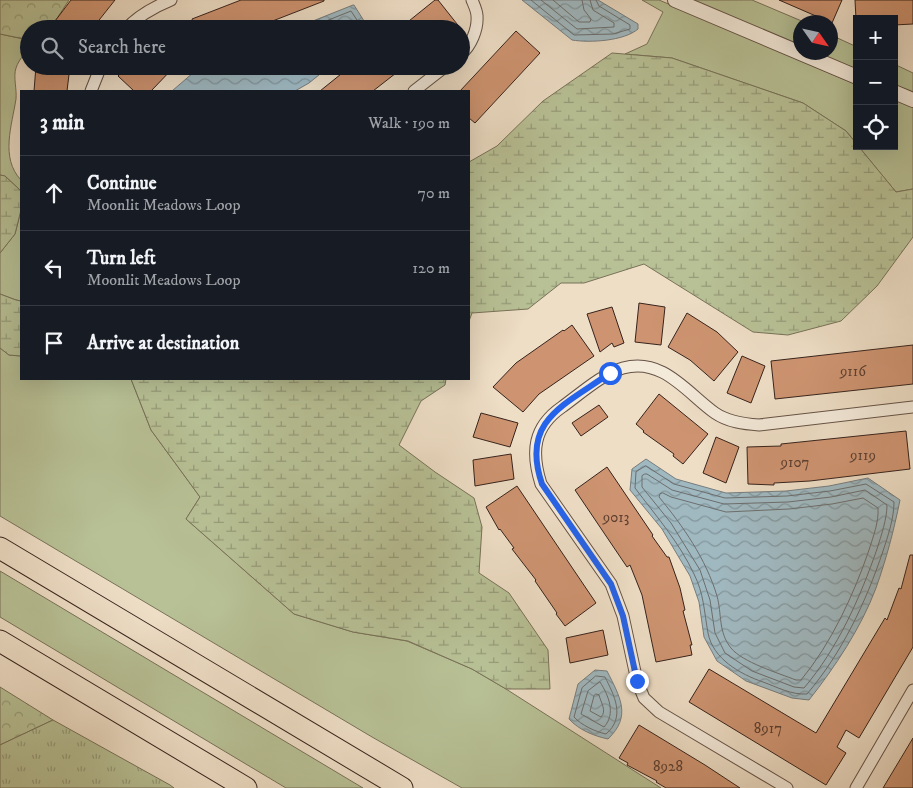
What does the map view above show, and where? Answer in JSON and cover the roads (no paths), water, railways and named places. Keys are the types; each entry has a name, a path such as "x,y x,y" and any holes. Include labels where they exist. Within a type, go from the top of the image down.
{"highway":[{"path":"0,548 402,788"},
{"path":"0,641 246,788"}],"street":[{"path":"134,20 159,4 171,0"},
{"path":"470,42 475,34 477,16 472,0"},
{"path":"676,0 853,75"},
{"path":"91,90 97,75"},
{"path":"415,90 434,75"},
{"path":"898,94 913,100"},
{"path":"787,788 659,712 644,698 637,681 623,616 611,584 542,484 536,467 535,449 539,433 550,415 610,373 624,368 639,366 654,368 672,376 716,414 739,423 759,425 913,408"},
{"path":"856,788 913,690"}],"water":[{"path":"522,0 598,0 638,24 638,29 616,39 572,40"},
{"path":"353,5 363,20 316,20"},
{"path":"191,75 319,75 297,90 173,90"},
{"path":"646,459 676,479 726,493 786,491 829,486 868,478 900,500 886,556 870,603 847,647 809,700 792,698 746,681 717,661 704,637 699,602 690,576 662,529 630,490 632,469"},
{"path":"595,670 607,671 616,689 621,706 620,722 608,739 587,732 569,719 578,684"}]}
